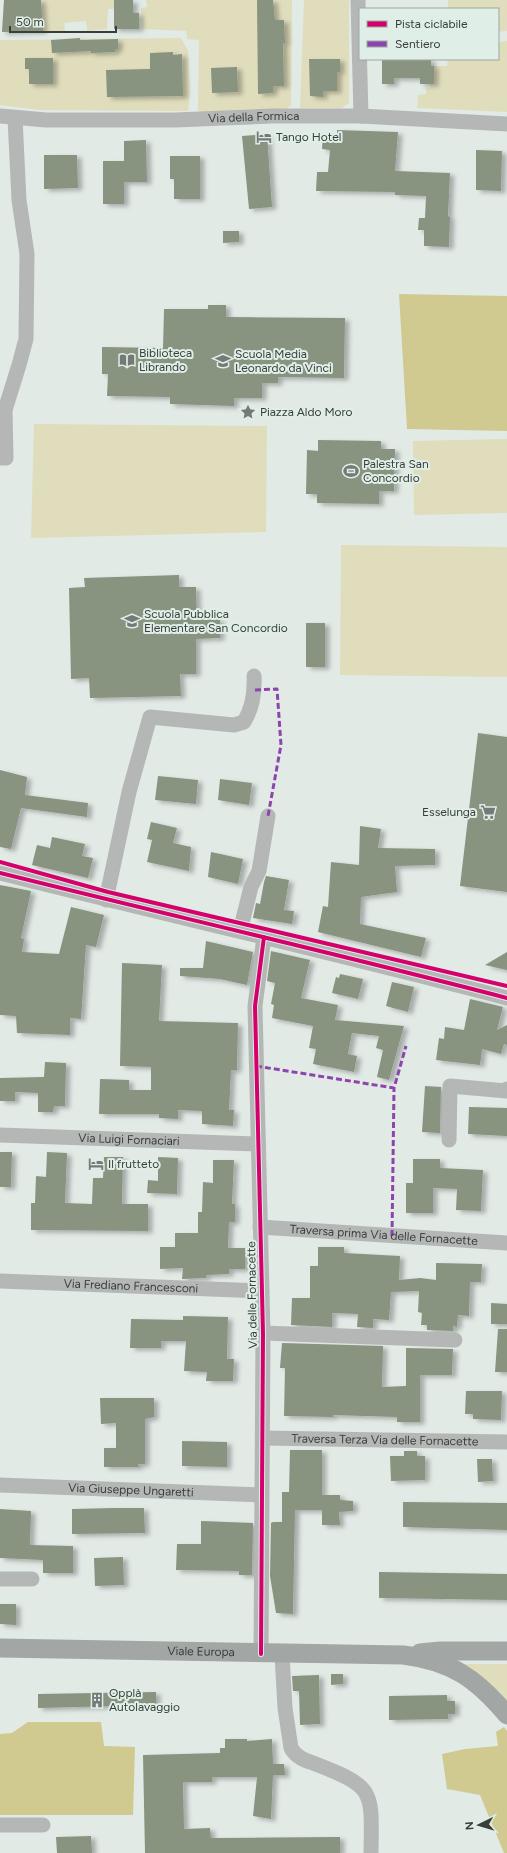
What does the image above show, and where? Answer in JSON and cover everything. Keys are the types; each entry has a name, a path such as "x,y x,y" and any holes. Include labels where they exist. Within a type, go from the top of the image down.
{"main road":[{"name":"Viale Europa","path":"0,1648 261,1654 402,1655 424,1658 447,1665 481,1687 507,1715"},
{"name":"Viale Europa","path":"402,1655 440,1650 507,1651"}],"street":[{"path":"358,0 359,39"},
{"path":"360,60 361,116"},
{"name":"Via della Formica","path":"7,117 175,120 272,116 361,116 507,124"},
{"path":"0,458 6,458 2,410 19,365 26,339 27,254 7,117"},
{"path":"106,900 129,792 150,717 234,725 244,722 251,711 254,676"},
{"path":"240,931 251,887 259,871 268,816"},
{"path":"0,873 507,998"},
{"name":"Via delle Fornacette","path":"261,1654 263,1333 255,1006 264,937"},
{"path":"449,1140 450,1086 506,1091 507,1089"},
{"name":"Via Luigi Fornaciari","path":"0,1135 258,1144"},
{"name":"Traversa prima Via delle Fornacette","path":"260,1227 507,1243"},
{"name":"Via Frediano Francesconi","path":"0,1281 262,1291"},
{"path":"263,1333 455,1340"},
{"name":"Traversa Terza Via delle Fornacette","path":"263,1438 507,1442"},
{"name":"Via Giuseppe Ungaretti","path":"0,1485 261,1495"},
{"path":"0,1578 32,1579"},
{"path":"282,1654 285,1708 291,1748 294,1754 339,1773 362,1786 368,1795 371,1805 371,1853"},
{"path":"0,1825 43,1824"}],"shaded area":[{"path":"4,0 133,0 133,8 108,9 107,29 87,31 86,21 64,23 65,31 2,32"},
{"path":"146,0 292,0 291,105 286,109 201,113 198,110 199,40 187,39 186,31 142,29 141,8 147,7"},
{"path":"304,0 349,0 349,103 342,108 300,108"},
{"path":"448,0 507,0 507,31 499,32 499,8 448,8"},
{"path":"181,38 188,51 190,91 188,111 40,110 0,105 0,40"},
{"path":"507,41 507,112 417,108 418,95 426,94 426,88 430,88 430,84 434,84 434,66 447,66 448,60 499,60 499,42"},
{"path":"399,294 507,296 507,431 407,429"},
{"path":"34,424 267,426 266,532 31,538"},
{"path":"507,439 507,513 414,515 413,441"},
{"path":"341,545 507,547 507,677 340,675"},
{"path":"462,1664 507,1664 507,1704"},
{"path":"28,1722 101,1722 104,1746 135,1747 133,1815 0,1815 0,1734 12,1733"},
{"path":"504,1727 507,1731 507,1853 504,1853 480,1795 447,1789 442,1754 465,1749 498,1746 496,1732"}],"building":[{"path":"4,0 41,0 43,31 2,32"},
{"path":"114,0 133,0 133,13 139,13 139,29 114,29"},
{"path":"257,0 273,0 275,20 284,20 284,86 273,86 273,93 258,94"},
{"path":"80,38 80,40 118,39 118,49 115,49 115,52 91,53 91,51 52,53 51,40"},
{"path":"173,52 173,55 182,54 183,96 107,97 106,70 150,69 150,53"},
{"path":"25,58 53,58 53,84 29,84 29,69 25,69"},
{"path":"309,59 340,59 340,72 337,72 337,91 323,91 323,97 310,96"},
{"path":"382,60 431,60 431,66 434,66 434,84 420,84 420,78 394,78 394,84 382,84"},
{"path":"237,67 238,92 212,93 211,68"},
{"path":"337,130 398,132 395,171 450,173 448,216 450,217 449,247 424,246 424,230 418,230 419,218 425,218 426,196 395,195 395,192 316,191 317,172 328,172 330,150 322,149 323,134 337,135"},
{"path":"267,134 272,207 249,209 242,136"},
{"path":"146,140 147,182 124,182 124,204 103,204 103,161 124,161 124,141"},
{"path":"476,150 502,151 501,191 476,190"},
{"path":"44,155 77,155 78,188 44,189"},
{"path":"170,156 200,156 200,199 174,199 174,179 170,179"},
{"path":"223,231 239,231 239,242 223,243"},
{"name":"Scuola Media Leonardo da Vinci","path":"208,305 226,305 226,317 345,318 344,378 278,377 278,383 262,383 262,398 234,398 234,406 170,404 170,397 107,396 108,374 102,374 102,347 163,348 164,309 208,309"},
{"name":"Palestra San Concordio","path":"318,440 381,441 381,449 395,449 394,491 379,491 379,504 317,503 317,494 306,494 307,450 318,451"},
{"path":"179,575 179,587 196,587 197,619 220,619 220,638 196,639 196,674 180,674 181,696 90,698 89,678 71,679 69,588 85,587 84,578"},
{"path":"306,623 325,623 325,667 306,667"},
{"name":"Esselunga","path":"478,733 507,737 507,892 460,886"},
{"path":"0,770 27,777 25,795 88,803 87,817 21,808 11,849 0,847"},
{"path":"158,776 198,780 196,804 155,800"},
{"path":"220,779 252,783 249,805 218,800"},
{"path":"151,822 177,828 173,843 191,847 189,871 147,862 152,840 147,839"},
{"path":"360,826 381,829 378,848 435,849 435,865 395,866 397,892 361,897 360,924 426,938 421,957 318,932 323,906 328,907 331,862 359,865"},
{"path":"52,837 85,844 82,856 93,858 88,878 32,865 37,845 50,848"},
{"path":"211,852 243,859 238,884 208,877"},
{"path":"266,876 289,880 284,910 294,911 292,924 253,918 256,903 260,904"},
{"path":"0,885 31,891 21,938 24,939 22,952 59,954 71,907 104,915 96,947 86,945 81,1019 70,1018 70,1035 17,1033 16,1016 0,1015"},
{"path":"206,941 253,952 247,985 220,979 180,976 180,968 203,968"},
{"path":"271,951 310,960 301,998 338,1005 335,1020 404,1026 389,1080 377,1077 383,1050 376,1048 379,1036 352,1033 348,1054 357,1056 354,1072 313,1064 316,1049 309,1048 313,1026 272,1018 274,1005 271,1004 275,983 267,981"},
{"path":"507,952 507,970 485,965"},
{"path":"122,963 162,965 159,1021 238,1023 237,1070 231,1070 229,1110 234,1110 233,1126 202,1124 202,1111 178,1110 178,1119 159,1118 159,1114 99,1114 100,1079 129,1080 129,1090 151,1090 151,1067 120,1066"},
{"path":"340,974 363,979 358,999 332,993 336,977 339,978"},
{"path":"392,982 414,987 408,1012 386,1006"},
{"path":"470,999 503,1007 497,1030 507,1025 507,1045 504,1044 501,1054 482,1049 480,1065 436,1060 439,1038 444,1039 445,1027 464,1030"},
{"path":"45,1062 66,1063 65,1106 54,1106 53,1112 38,1112 38,1093 15,1092 15,1101 0,1101 0,1078 44,1077"},
{"path":"425,1086 441,1087 440,1133 422,1132"},
{"path":"469,1107 507,1108 507,1136 468,1134"},
{"path":"0,1152 12,1152 11,1187 0,1187"},
{"path":"47,1152 67,1153 65,1203 92,1204 93,1178 103,1178 104,1157 123,1157 122,1204 148,1204 148,1231 31,1230 31,1203 35,1203 36,1176 46,1177"},
{"path":"158,1157 178,1158 177,1194 147,1193 148,1180 158,1181"},
{"path":"413,1159 440,1159 440,1168 483,1170 481,1211 456,1210 457,1189 433,1188 433,1213 406,1213 406,1183 413,1183"},
{"path":"213,1160 234,1160 232,1204 235,1204 235,1222 229,1222 228,1248 245,1248 245,1269 229,1269 229,1274 206,1275 206,1278 182,1279 183,1268 160,1269 160,1247 175,1247 175,1233 198,1233 198,1212 202,1212 203,1182 213,1183"},
{"path":"318,1247 344,1247 344,1253 400,1256 399,1280 420,1278 436,1280 436,1263 482,1264 481,1282 470,1282 469,1316 458,1315 457,1327 453,1326 453,1331 427,1330 427,1325 421,1325 422,1313 418,1312 419,1291 391,1292 389,1320 373,1319 373,1328 357,1327 358,1314 332,1313 332,1327 291,1325 292,1298 310,1298 310,1266 318,1266"},
{"path":"491,1303 507,1304 507,1324 491,1324"},
{"path":"183,1316 228,1317 227,1359 234,1359 233,1381 206,1381 207,1372 184,1371 186,1341 161,1341 161,1348 130,1348 131,1319 183,1320"},
{"path":"498,1329 507,1329 507,1372 495,1372"},
{"path":"282,1343 383,1346 382,1387 406,1386 406,1348 453,1349 452,1375 420,1375 420,1422 397,1422 397,1417 333,1415 333,1417 284,1416 285,1368 280,1368"},
{"path":"466,1391 502,1391 501,1420 473,1419 473,1414 465,1414"},
{"path":"100,1398 154,1398 154,1417 145,1419 145,1464 138,1464 139,1467 104,1467 104,1448 116,1448 116,1423 101,1424"},
{"path":"182,1441 227,1442 227,1467 182,1466"},
{"path":"290,1450 322,1450 322,1495 340,1495 340,1500 353,1501 353,1511 339,1512 340,1525 322,1525 322,1510 295,1510 293,1614 276,1613 270,1576 271,1523 282,1522 282,1492 289,1492"},
{"path":"404,1451 417,1451 417,1456 425,1456 425,1480 391,1481 390,1456 404,1456"},
{"path":"477,1459 492,1459 493,1481 478,1482"},
{"path":"403,1502 507,1503 507,1530 403,1527"},
{"path":"144,1508 145,1533 72,1534 72,1509"},
{"path":"0,1509 31,1511 30,1545 73,1546 73,1573 43,1573 43,1560 0,1558"},
{"path":"201,1521 253,1523 252,1575 239,1575 239,1571 176,1570 177,1544 201,1544"},
{"path":"123,1557 124,1585 95,1586 94,1558"},
{"path":"379,1572 507,1574 507,1600 379,1598"},
{"path":"0,1604 16,1604 16,1625 0,1624"},
{"path":"331,1674 343,1674 343,1684 331,1685"},
{"path":"319,1675 320,1724 300,1725 299,1691 293,1691 292,1676"},
{"name":"Opplà Autolavaggio","path":"156,1692 156,1705 38,1708 38,1694"},
{"path":"447,1695 447,1701 455,1701 455,1714 448,1714 448,1719 389,1720 389,1696"},
{"path":"225,1739 247,1739 247,1741 272,1739 273,1764 284,1764 285,1775 273,1775 271,1819 253,1816 257,1777 212,1777 212,1782 183,1782 184,1829 210,1828 211,1838 340,1837 340,1853 145,1853 143,1755 220,1753 220,1748 225,1748"},
{"path":"91,1836 92,1853 57,1853 56,1837"}],"marked path":[{"path":"255,690 277,689 281,745 268,816"},
{"path":"256,1066 394,1088 406,1046"},
{"path":"392,1236 394,1088"}],"cycle path":[{"path":"0,862 108,892 507,986"},
{"path":"0,873 507,998"},
{"path":"261,1654 263,1333 255,1006 264,937"}],"place":[{"name":"Tango Hotel","path":"264,137"},
{"name":"Biblioteca Librando","path":"127,360"},
{"name":"Scuola Media Leonardo da Vinci","path":"223,361"},
{"name":"Piazza Aldo Moro","path":"248,412"},
{"name":"Palestra San Concordio","path":"351,471"},
{"name":"Scuola Pubblica Elementare San Concordio","path":"132,621"},
{"name":"Esselunga","path":"488,812"},
{"name":"Il frutteto","path":"96,1164"},
{"name":"Opplà Autolavaggio","path":"97,1700"}]}
